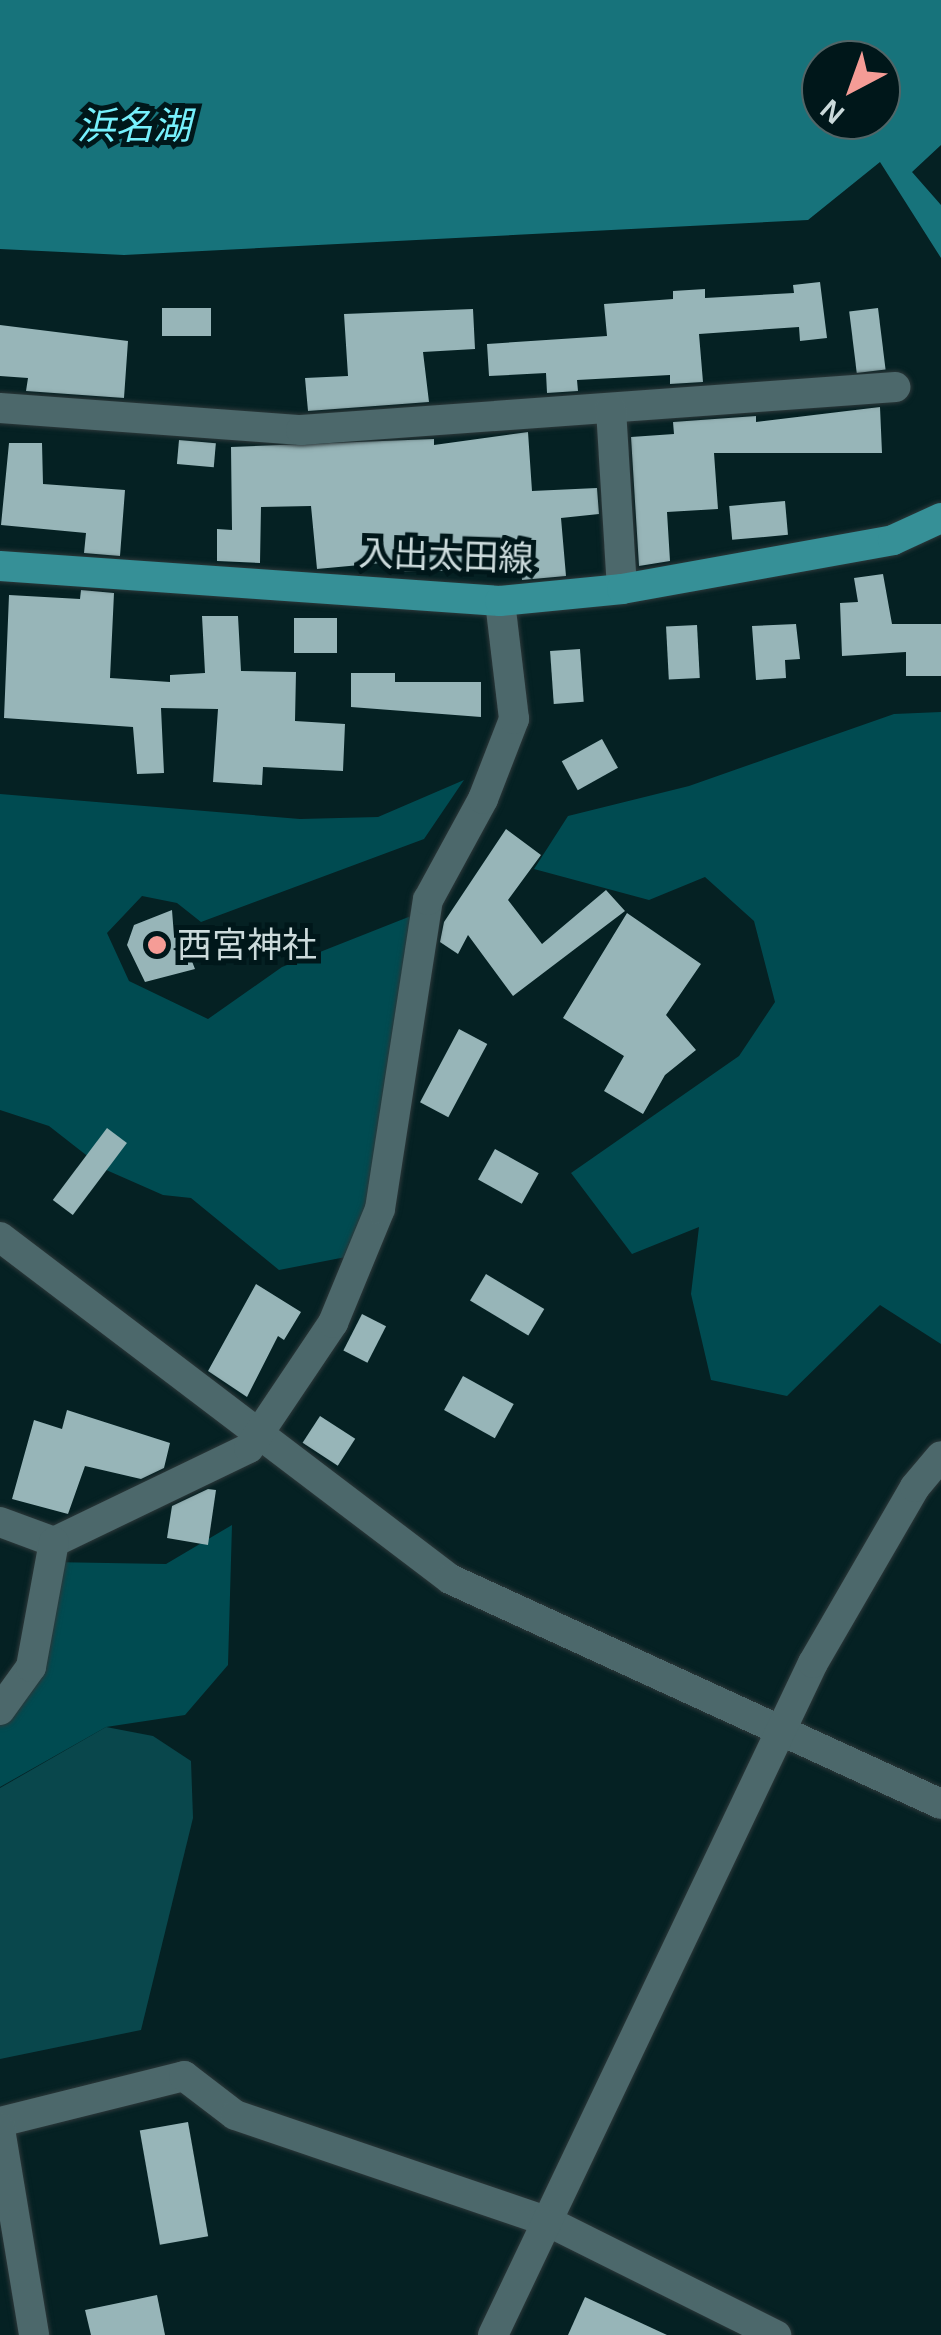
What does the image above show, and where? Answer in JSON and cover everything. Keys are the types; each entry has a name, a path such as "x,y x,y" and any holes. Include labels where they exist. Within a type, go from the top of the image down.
{"main road":[{"name":"入出太田線","path":"0,566 500,602 622,589 893,540 941,518"}],"street":[{"path":"0,408 301,430 895,387"},
{"path":"611,409 622,589"},
{"path":"0,1522 54,1542 249,1448 264,1433 333,1323 380,1209 428,900 483,800 514,719 500,602"},
{"path":"0,1237 264,1433 450,1579 787,1730 941,1804"},
{"path":"493,2335 787,1730 813,1663 915,1487 941,1456"},
{"path":"0,1710 31,1667 54,1542"},
{"path":"34,2335 0,2126 184,2076 235,2115 549,2222 776,2335"}],"shaded area":[{"path":"941,712 941,1344 880,1305 787,1396 711,1380 691,1294 699,1227 632,1254 571,1173 739,1056 775,1002 754,921 705,877 649,900 534,869 568,816 689,786 894,714"},
{"path":"464,780 424,839 201,922 177,903 142,896 107,933 129,981 208,1019 282,967 411,916 391,1040 386,1159 351,1256 279,1270 191,1198 163,1195 104,1169 49,1126 0,1110 0,794 300,819 378,817"},
{"path":"232,1525 228,1665 185,1715 106,1727 0,1787 0,1697 20,1692 49,1562 166,1564"},
{"path":"106,1727 153,1736 191,1761 193,1818 141,2030 0,2059 0,1788"}],"water":[{"name":"浜名湖","path":"0,0 941,0 941,145 912,172 941,205 941,258 880,162 808,220 124,255 0,249"}],"building":[{"path":"820,282 827,338 800,341 799,327 699,334 703,382 670,384 670,375 577,380 578,391 547,393 546,373 489,376 487,344 607,336 604,304 673,299 673,291 705,289 705,298 794,293 793,285"},
{"path":"162,308 211,308 211,336 162,336"},
{"path":"878,308 886,370 857,373 849,312"},
{"path":"473,309 475,349 423,352 429,402 308,411 305,378 348,376 344,314"},
{"path":"0,325 128,341 124,398 26,391 28,378 0,376"},
{"path":"880,407 882,453 714,453 718,509 667,512 670,561 639,566 631,437 674,434 673,422 756,416 756,422"},
{"path":"528,432 532,491 597,488 599,514 561,518 566,576 522,580 521,569 393,572 392,562 317,569 311,506 261,507 260,563 217,561 217,529 232,530 231,447 434,439 434,445"},
{"path":"179,440 216,443 214,467 177,464"},
{"path":"9,443 42,443 43,484 125,490 120,556 84,553 86,533 1,525"},
{"path":"785,501 788,535 732,540 729,506"},
{"path":"883,574 892,624 941,624 941,676 906,676 906,652 842,656 840,603 858,602 854,578"},
{"path":"81,590 114,593 110,678 170,682 170,675 205,673 202,616 238,616 241,671 296,672 295,721 345,724 343,771 263,767 262,785 213,782 218,709 161,708 164,773 137,774 133,727 4,718 9,595 80,599"},
{"path":"294,618 337,618 337,653 294,653"},
{"path":"796,624 800,659 785,660 786,678 756,680 752,626"},
{"path":"697,625 700,678 669,680 666,627"},
{"path":"580,649 584,702 554,704 550,651"},
{"path":"351,673 395,673 395,682 481,682 481,717 351,707"},
{"path":"602,739 618,768 578,790 562,761"},
{"path":"506,829 541,855 508,900 542,944 606,890 625,911 513,996 468,935 458,954 440,942 444,922"},
{"path":"172,910 174,936 182,936 195,969 145,982 127,945 134,925"},
{"path":"627,913 701,964 666,1015 696,1050 665,1075 643,1114 604,1091 624,1056 563,1018"},
{"path":"459,1029 487,1044 448,1117 420,1102"},
{"path":"107,1128 127,1143 73,1215 53,1200"},
{"path":"495,1149 539,1173 522,1204 478,1180"},
{"path":"486,1274 544,1309 528,1336 470,1301"},
{"path":"256,1284 301,1312 284,1340 278,1336 247,1397 208,1371"},
{"path":"362,1314 386,1326 367,1363 343,1351"},
{"path":"463,1376 514,1404 495,1438 444,1410"},
{"path":"67,1410 170,1443 164,1468 141,1479 85,1466 68,1514 12,1499 34,1420 62,1429"},
{"path":"320,1416 355,1439 338,1466 303,1443"},
{"path":"208,1489 216,1490 208,1545 167,1538 172,1506"},
{"path":"188,2122 208,2236 160,2245 140,2131"},
{"path":"157,2295 165,2335 91,2335 85,2310"},
{"path":"585,2297 667,2335 568,2335"}],"place":[{"name":"西宮神社","path":"157,945"}]}
